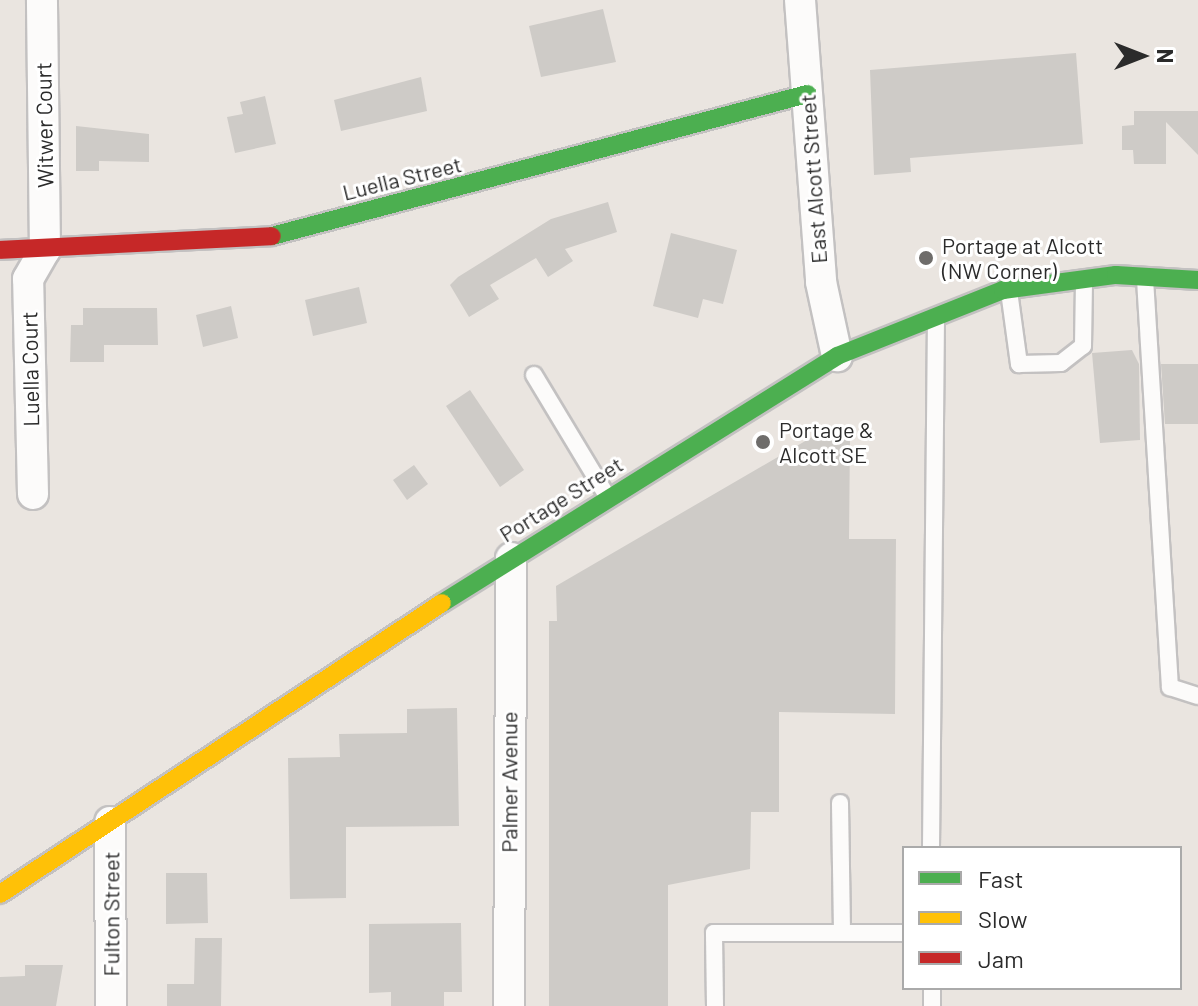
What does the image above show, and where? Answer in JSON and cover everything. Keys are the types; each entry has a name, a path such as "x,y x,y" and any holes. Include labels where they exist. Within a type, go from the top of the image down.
{"main road":[{"name":"Luella Street","path":"0,250 266,237 807,94"},
{"name":"Portage Street","path":"0,894 511,558 837,356 936,313 1009,289 1084,278 1145,275 1198,280"}],"street":[{"name":"Witwer Court","path":"42,0 45,250"},
{"name":"East Alcott Street","path":"800,0 821,282 837,356"},
{"name":"Luella Court","path":"33,494 28,279 45,250"},
{"name":"Palmer Avenue","path":"509,1006 511,558"},
{"name":"Fulton Street","path":"110,822 111,1006"}],"lane":[{"path":"1145,275 1170,687 1198,696"},
{"path":"1009,289 1019,364 1061,363 1083,346 1084,278"},
{"path":"931,846 936,313"},
{"path":"534,375 608,497"},
{"path":"840,803 842,933"},
{"path":"715,1006 714,933 902,933"}],"building":[{"path":"603,9 616,62 541,77 529,26"},
{"path":"1076,53 1083,144 910,158 911,172 874,175 870,70"},
{"path":"421,77 427,111 341,131 334,100"},
{"path":"265,96 276,144 235,153 227,117 243,114 240,102"},
{"path":"1134,111 1198,111 1198,155 1166,122 1166,164 1134,164 1133,150 1122,150 1122,126 1134,125"},
{"path":"76,126 149,134 149,162 99,161 99,171 76,171"},
{"path":"608,202 617,232 565,249 573,261 548,277 536,258 490,285 499,299 469,317 450,285 458,277 551,219"},
{"path":"671,233 737,250 723,304 703,299 698,318 653,306"},
{"path":"359,287 367,323 313,336 305,300"},
{"path":"231,306 238,338 203,347 196,315"},
{"path":"83,308 157,308 158,345 104,345 104,362 70,362 71,325 83,325"},
{"path":"1132,350 1139,364 1140,440 1100,443 1092,353"},
{"path":"1161,364 1198,364 1198,424 1165,424"},
{"path":"470,390 524,470 500,487 446,406"},
{"path":"831,426 850,438 849,539 896,539 895,714 779,712 779,812 751,812 750,869 668,885 668,1006 549,1006 549,621 557,621 556,586"},
{"path":"414,465 428,484 407,500 393,480"},
{"path":"457,708 459,826 346,827 346,898 290,899 288,758 340,757 339,734 407,733 407,709"},
{"path":"166,873 207,873 208,923 166,924"},
{"path":"461,923 462,992 444,992 444,1006 391,1006 391,992 369,993 369,924"},
{"path":"195,938 222,938 221,1006 167,1006 167,984 194,984"},
{"path":"25,965 63,965 56,1006 0,1006 0,977 25,976"}],"traffic: fast":[{"path":"272,236 807,94"},
{"path":"442,603 837,356 1003,290 1116,275 1198,280"}],"traffic: slow":[{"path":"0,894 442,603"}],"traffic: jam":[{"path":"0,250 272,236"}],"place":[{"name":"Portage at Alcott (NW Corner)","path":"926,258"},
{"name":"Portage & Alcott SE","path":"763,442"}]}
